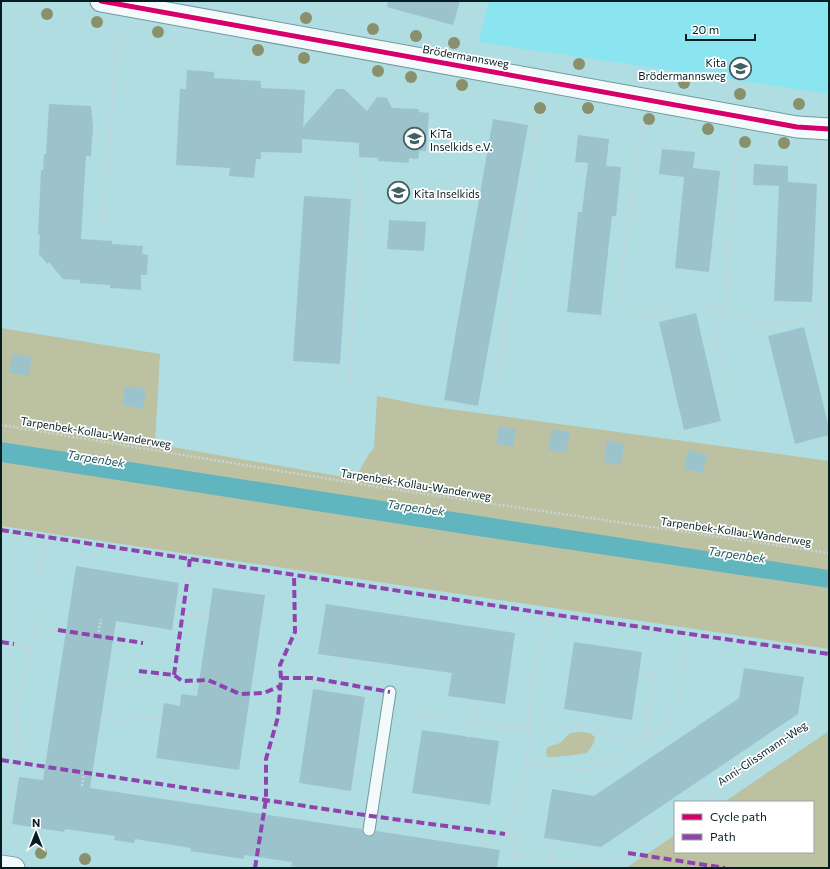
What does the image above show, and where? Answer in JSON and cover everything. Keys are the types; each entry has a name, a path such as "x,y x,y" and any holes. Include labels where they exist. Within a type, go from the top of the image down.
{"street":[{"name":"Brödermannsweg","path":"110,3 546,80 797,127 825,129"},
{"path":"1,866 14,868"}],"lane":[{"path":"369,830 390,692"}],"path":[{"path":"103,225 110,3"},
{"path":"495,384 546,80"},
{"path":"645,99 619,286 622,308 640,318 687,301 766,324 829,315"},
{"path":"730,394 714,338 724,312 738,116"},
{"path":"825,129 828,282 818,317 829,365"},
{"path":"347,156 361,177 349,382"},
{"path":"3,845 18,746 16,699 32,648 36,626 37,573 48,537"},
{"path":"187,583 189,567"},
{"path":"184,614 209,618"},
{"path":"511,868 516,836 504,834 520,798 528,764 527,730 531,684 550,614"},
{"path":"98,636 101,619"},
{"path":"36,626 58,630"},
{"path":"144,643 148,626"},
{"path":"387,709 527,730 558,731 574,727 611,734 624,739 649,736 660,733 668,724 671,711 679,700 684,683 683,665 687,634"},
{"path":"14,644 32,648"},
{"path":"342,684 346,658"},
{"path":"640,671 654,674 648,722 649,736 664,749"},
{"path":"106,683 136,689"},
{"path":"473,722 476,700"},
{"path":"132,716 162,720"},
{"path":"101,717 132,722"},
{"path":"467,737 469,722"},
{"path":"776,729 788,746"},
{"path":"528,764 552,765 581,770 591,769 616,757 649,736"},
{"path":"736,756 749,773"},
{"path":"82,786 84,772"},
{"path":"701,780 712,797"},
{"path":"135,794 138,781"},
{"path":"190,802 192,788"},
{"path":"690,788 698,801"},
{"path":"340,825 342,812"},
{"path":"644,818 655,835"},
{"path":"393,833 395,820"},
{"path":"513,854 605,868 674,823"},
{"path":"482,847 485,832"},
{"path":"551,860 553,840"}],"shaded area":[{"name":"Kita Brödermannsweg","path":"489,1 829,1 829,94 478,42"}],"green space":[{"path":"1,328 160,354 155,444 355,479 374,448 377,396 427,406 829,461 829,649 1,526"},
{"path":"829,731 829,868 626,868 674,836 674,853 814,853 814,801 725,801"},
{"path":"570,733 590,733 595,737 594,743 587,753 547,757 546,750 548,747 560,743"}],"water":[{"name":"Tarpenbek","path":"1,442 829,570 829,588 484,537 1,462"}],"building":[{"path":"388,1 460,1 453,25 387,7"},
{"path":"187,70 214,72 214,78 261,81 261,88 305,90 303,127 336,89 344,89 367,111 377,97 387,98 392,108 419,109 419,112 429,113 426,151 419,151 418,159 409,158 409,163 378,161 378,158 359,157 359,143 302,139 302,153 261,152 261,159 256,159 254,178 229,176 230,168 176,165 180,89 186,89"},
{"path":"49,104 91,106 93,127 91,156 86,156 81,239 112,241 112,244 143,246 142,254 148,255 147,275 141,275 141,290 110,288 110,285 80,283 80,280 63,279 49,262 47,264 39,254 40,235 38,235 41,170 43,170 44,154 46,154"},
{"path":"493,119 528,125 478,406 444,400"},
{"path":"578,135 609,139 606,166 621,167 616,216 612,216 601,315 567,312 578,212 582,212 588,163 575,162"},
{"path":"662,149 695,152 693,168 720,171 709,272 675,268 684,177 659,174"},
{"path":"754,164 788,166 788,182 817,184 812,302 774,301 779,186 753,185"},
{"path":"304,196 351,199 340,364 293,361"},
{"path":"389,220 426,222 424,251 387,249"},
{"path":"696,313 721,421 684,430 659,322"},
{"path":"804,327 829,428 829,435 795,444 768,336"},
{"path":"13,354 32,357 28,376 9,373"},
{"path":"125,386 146,389 143,409 122,405"},
{"path":"499,426 516,429 513,447 496,444"},
{"path":"552,429 570,432 566,453 548,450"},
{"path":"607,440 624,444 621,465 604,462"},
{"path":"688,450 707,454 703,473 684,469"},
{"path":"76,566 179,583 172,630 116,621 90,788 362,829 364,835 368,837 374,835 376,831 500,850 497,868 301,868 291,866 292,862 244,855 244,859 190,851 191,848 135,839 134,843 114,840 115,836 65,829 64,832 12,824 19,777 43,780"},
{"path":"213,588 265,595 239,770 156,758 164,703 180,706 181,694 197,696"},
{"path":"326,604 515,633 505,704 448,696 452,673 318,654"},
{"path":"574,642 642,652 632,720 564,709"},
{"path":"744,668 804,677 798,714 601,847 544,838 552,789 594,796 739,698"},
{"path":"313,689 365,697 351,791 299,783"},
{"path":"422,730 499,741 490,805 412,793"}],"marked path":[{"path":"1,530 550,614 829,654"},
{"path":"189,567 190,558"},
{"path":"255,868 266,799 266,759 278,717 281,678 280,665 295,632 294,575"},
{"path":"174,675 187,583"},
{"path":"58,630 143,643"},
{"path":"1,642 14,644"},
{"path":"139,671 174,675 182,681 208,680 240,694 264,693 280,686"},
{"path":"281,678 312,678 390,692"},
{"path":"1,760 371,816 505,834"},
{"path":"628,853 725,868"}],"cycle path":[{"path":"101,1 797,127 829,129"}],"place":[{"name":"Kita Brödermannsweg","path":"741,68"},
{"name":"KiTa Inselkids e.V.","path":"414,139"},
{"name":"Kita Inselkids","path":"399,193"}]}
